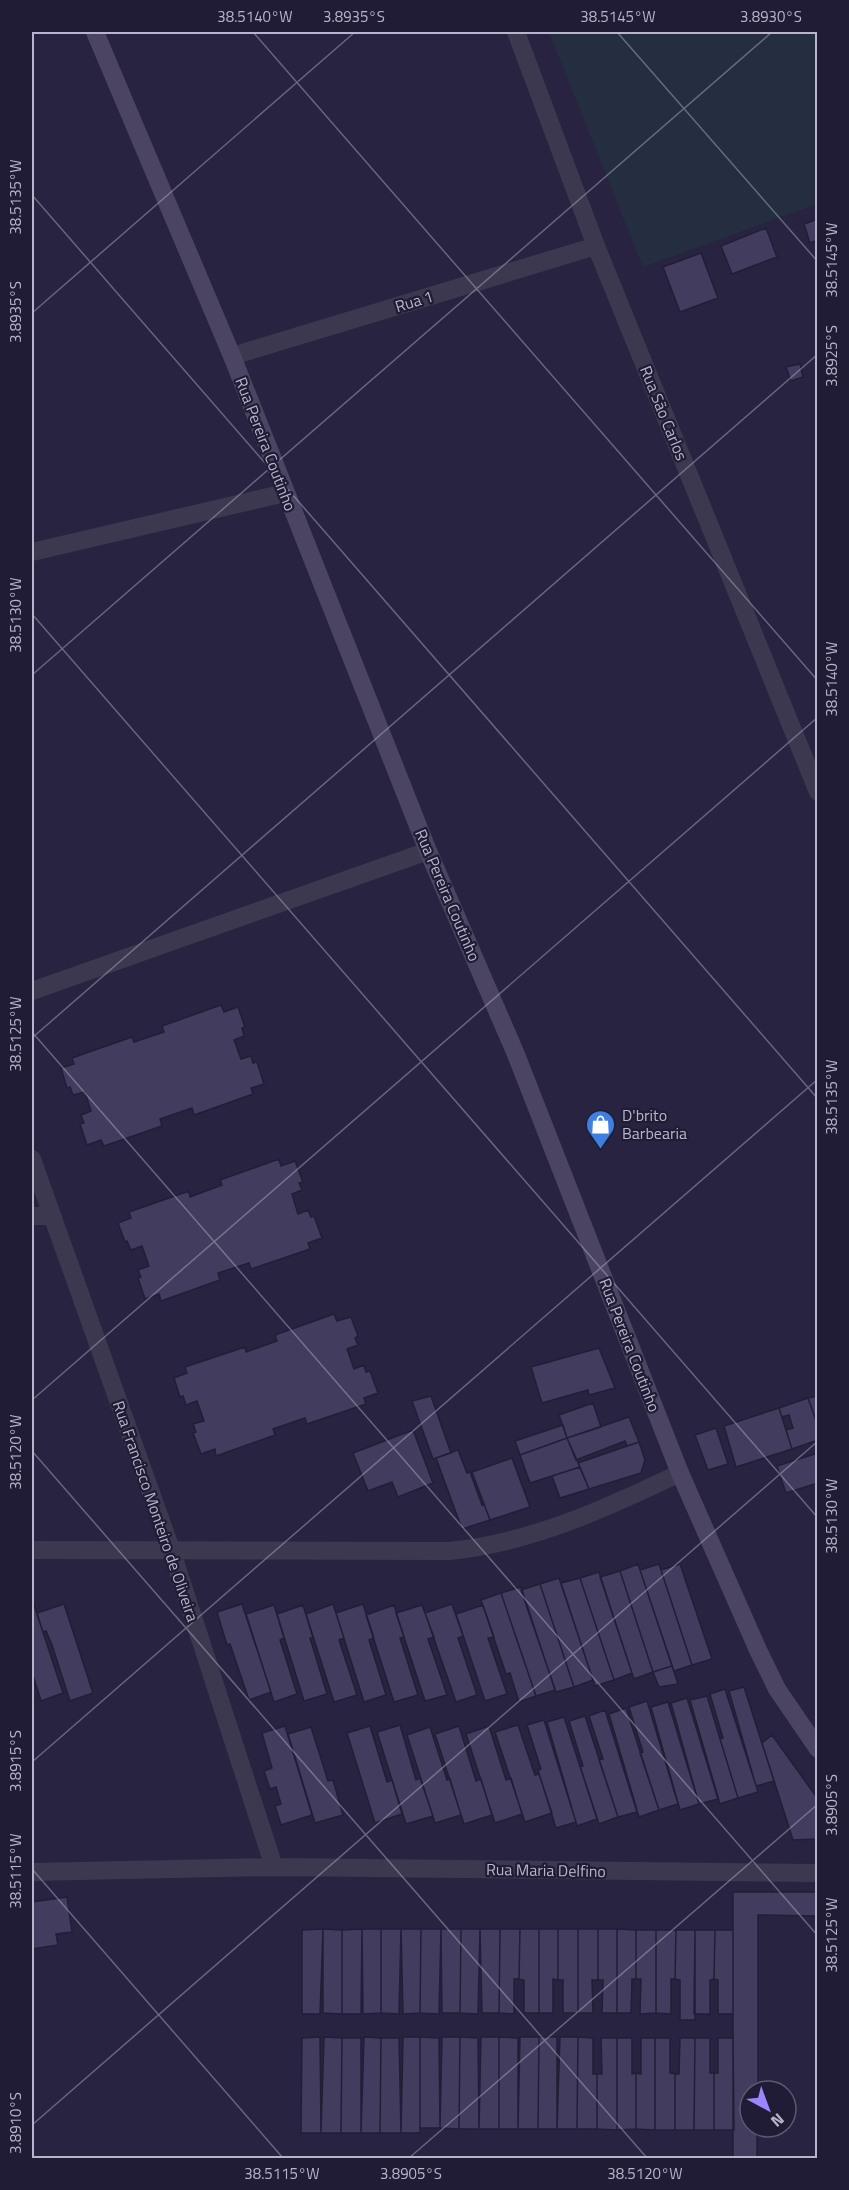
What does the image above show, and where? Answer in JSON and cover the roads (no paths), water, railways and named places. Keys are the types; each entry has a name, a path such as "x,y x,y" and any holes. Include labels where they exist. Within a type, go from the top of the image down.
{"street":[{"name":"Rua Pereira Coutinho","path":"95,32 232,356 428,851 515,1052 680,1473 777,1689 818,1749"},
{"name":"Rua São Carlos","path":"516,32 596,246 818,792"},
{"name":"Rua 1","path":"232,356 596,246"},
{"path":"32,552 285,493"},
{"path":"32,991 428,851"},
{"name":"Rua Francisco Monteiro de Oliveira","path":"32,1159 171,1550 274,1867"},
{"path":"32,1216 52,1216"},
{"path":"32,1550 449,1551 475,1549 536,1533 637,1494 680,1473"},
{"name":"Rua Maria Delfino","path":"32,1872 274,1867 818,1873"}],"place":[{"name":"D'brito Barbearia","path":"601,1150"}]}
